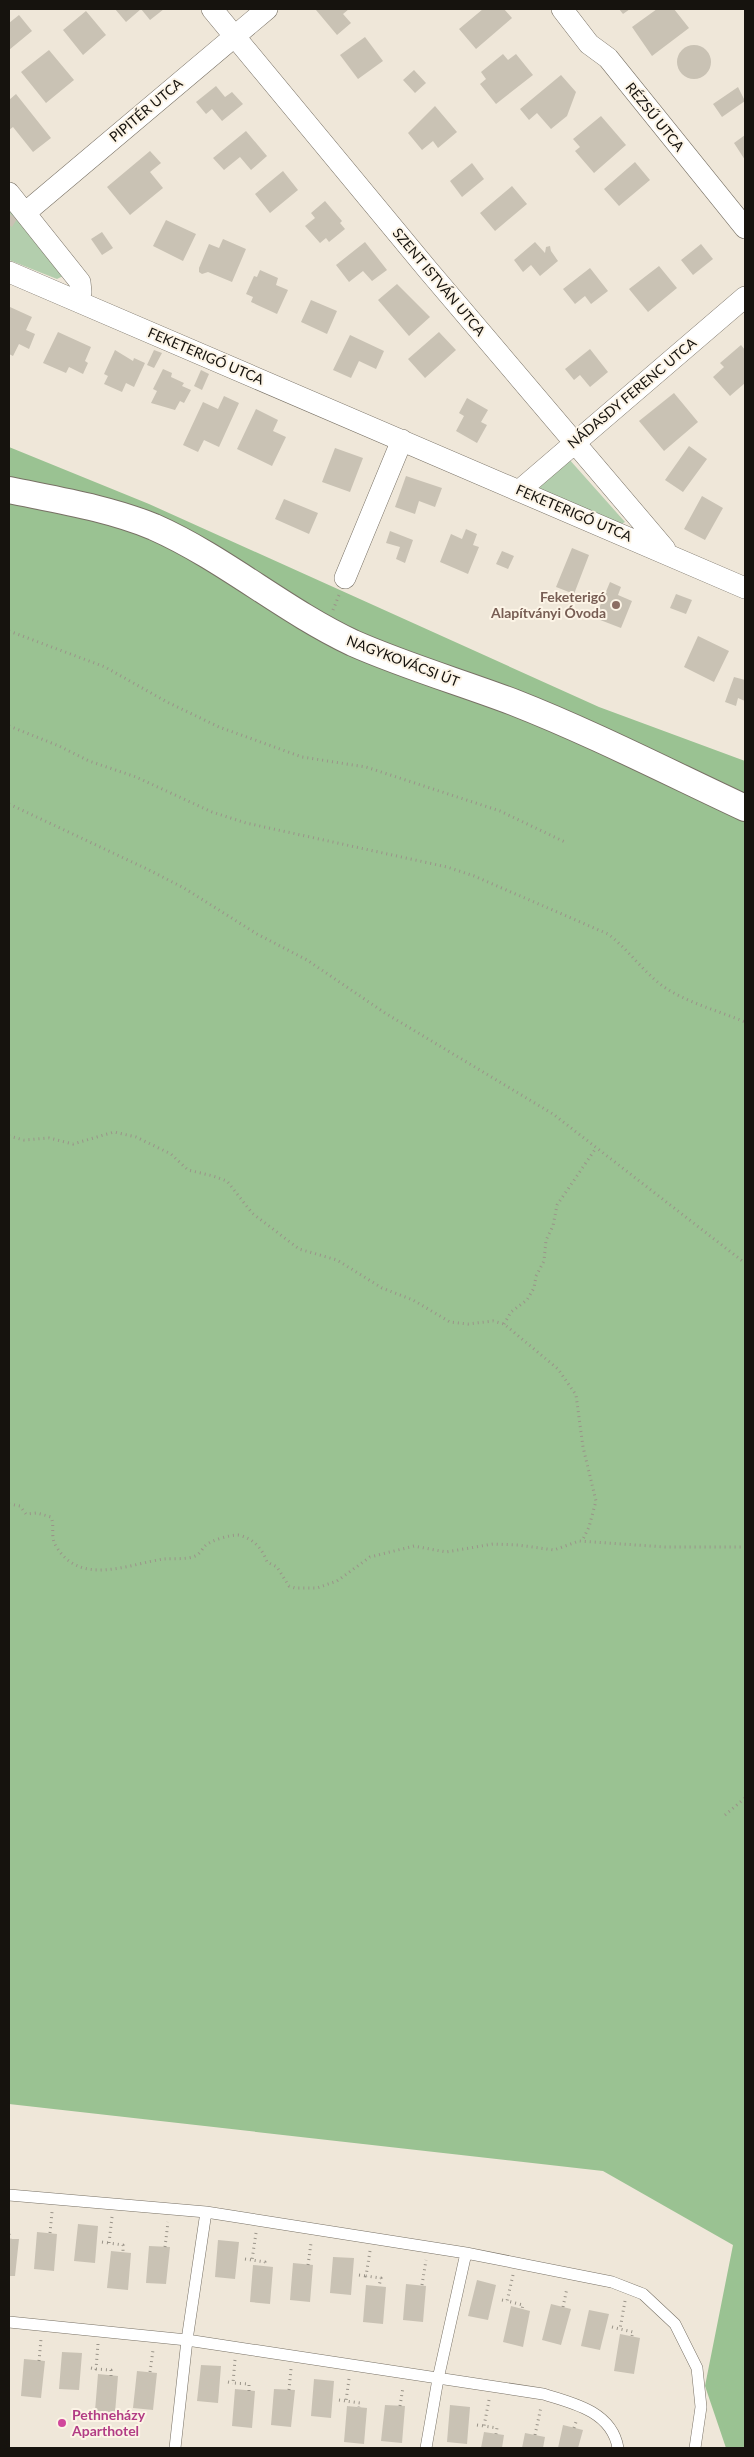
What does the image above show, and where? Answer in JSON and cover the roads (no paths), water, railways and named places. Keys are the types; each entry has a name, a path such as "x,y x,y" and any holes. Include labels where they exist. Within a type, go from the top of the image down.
{"street":[{"name":"SZENT ISTVÁN UTCA","path":"212,9 668,553"},
{"name":"PIPITÉR UTCA","path":"25,213 267,9"},
{"name":"RÉZSŰ UTCA","path":"562,9 589,44 608,58 745,228"},
{"path":"9,193 80,282 81,292 78,301"},
{"name":"FEKETERIGÓ UTCA","path":"9,272 668,553 745,588"},
{"name":"NÁDASDY FERENC UTCA","path":"520,490 573,442 745,297"},
{"path":"345,578 402,440"},
{"name":"NAGYKOVÁCSI ÚT","path":"9,490 97,509 154,528 188,544 326,629 382,656 550,717 745,808"}],"lane":[{"path":"9,2195 206,2212 516,2262 581,2274 628,2288 643,2294 675,2324 697,2368 701,2407 695,2448"},
{"path":"175,2448 187,2340 206,2212"},
{"path":"426,2448 438,2379 466,2253"},
{"path":"9,2322 187,2340 543,2394 574,2403 599,2415 616,2437 618,2448"}],"place":[{"name":"Feketerigó Alapítványi Óvoda","path":"616,605"},
{"name":"Pethneházy Aparthotel","path":"62,2423"}]}
